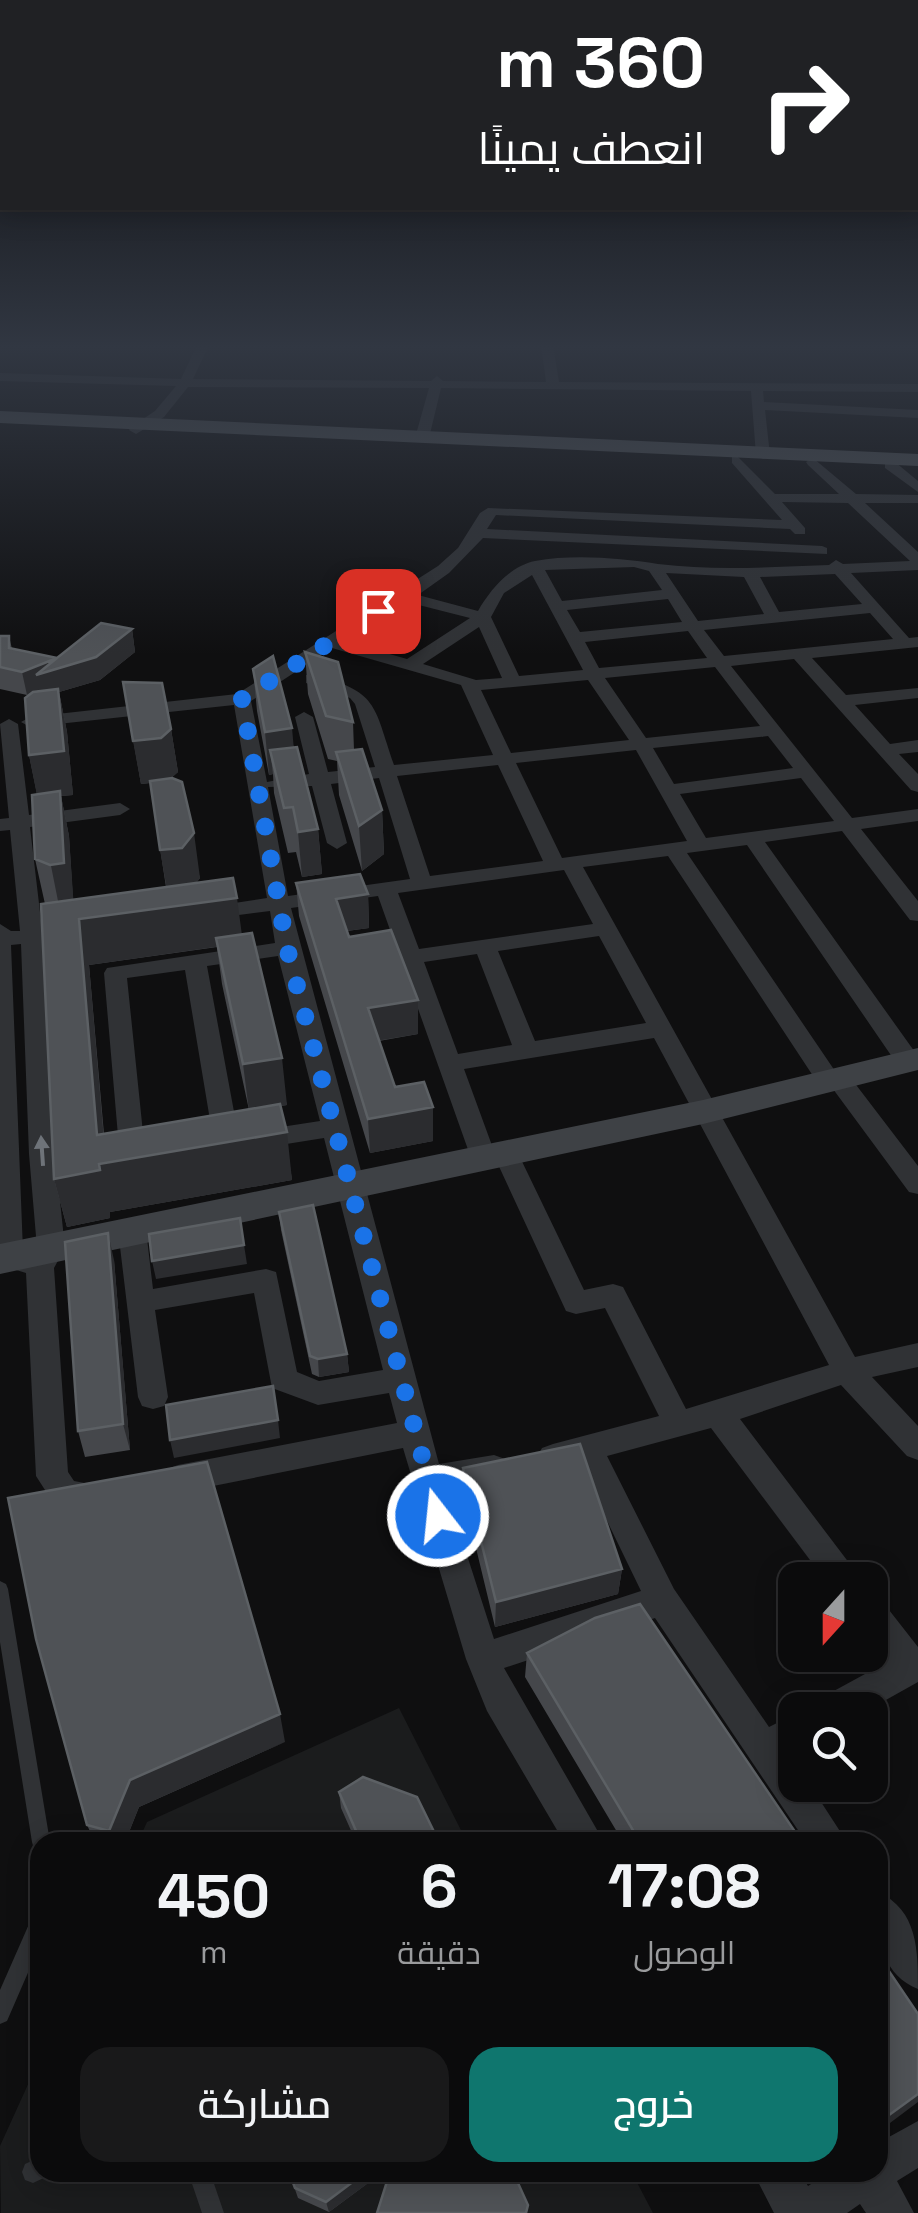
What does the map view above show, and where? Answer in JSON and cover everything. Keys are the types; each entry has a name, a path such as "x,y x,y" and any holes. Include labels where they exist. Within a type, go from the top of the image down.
{"main road":[{"path":"526,448 738,460 918,463"},
{"path":"628,448 890,465 918,463"}],"street":[{"path":"763,448 763,455"},
{"path":"738,460 766,498 843,572 872,608 912,642"},
{"path":"802,460 918,563"},
{"path":"890,465 918,488"},
{"path":"766,498 918,499"},
{"path":"25,1258 42,1154 32,937 9,823 4,725 242,699 464,554 482,532 484,516 504,510 794,525"},
{"path":"482,532 822,551"},
{"path":"652,566 660,541"},
{"path":"408,666 483,616 498,590 535,566 652,566 750,573 843,572 918,563"},
{"path":"535,566 595,676 642,745 700,844"},
{"path":"652,566 772,730 918,915"},
{"path":"750,573 776,620"},
{"path":"555,606 672,594"},
{"path":"401,595 483,616"},
{"path":"573,638 872,608"},
{"path":"483,616 513,682"},
{"path":"330,642 454,676 471,686 562,863 604,928 846,1371 918,1447"},
{"path":"471,686 912,642"},
{"path":"798,654 918,786"},
{"path":"284,670 356,694 364,703 421,880"},
{"path":"839,701 918,692"},
{"path":"242,699 287,948 427,1480 483,1659 500,1699 579,1832"},
{"path":"304,717 337,843"},
{"path":"256,786 772,730"},
{"path":"886,750 918,746"},
{"path":"669,790 806,772"},
{"path":"9,823 120,809"},
{"path":"183,916 421,880 918,815"},
{"path":"25,1258 132,1230 348,1190 703,1112 913,1060 752,838"},
{"path":"673,848 834,1081 918,1186"},
{"path":"385,886 449,1062 495,1155 576,1303 614,1295 678,1425"},
{"path":"412,958 604,928"},
{"path":"0,931 25,1258 52,1476 65,1494 110,1492"},
{"path":"0,939 70,932"},
{"path":"171,1153 133,1159 115,973 287,948"},
{"path":"486,948 527,1052"},
{"path":"195,961 218,1146 332,1128"},
{"path":"449,1062 659,1030"},
{"path":"132,1230 152,1397"},
{"path":"140,1302 266,1280 283,1379 318,1393 400,1379"},
{"path":"427,1480 588,1451 718,1414 846,1371 918,1355"},
{"path":"718,1414 831,1562"},
{"path":"148,1485 414,1432"},
{"path":"588,1451 662,1600 778,1740"},
{"path":"483,1659 662,1600"},
{"path":"871,1692 915,1671 888,1636"},
{"path":"809,1802 823,1832"},
{"path":"888,1926 918,1968"},
{"path":"888,2162 918,2143"},
{"path":"782,2182 799,2213"},
{"path":"808,2213 856,2182"},
{"path":"876,2182 892,2213"}],"lane":[{"path":"0,1589 39,1832"},
{"path":"0,2014 30,1945"},
{"path":"202,2182 212,2213"}],"shaded area":[{"path":"399,1708 462,1832 142,1832 147,1822"},
{"path":"30,2080 30,2182 637,2182 653,2213 1,2213 0,2146"}],"building":[{"path":"101,623 132,629 96,657 36,675"},
{"path":"0,636 9,636 9,648 57,658 22,672 0,667"},
{"path":"305,652 338,662 353,722 326,716"},
{"path":"273,656 292,728 265,732 253,669"},
{"path":"123,682 162,683 171,729 161,738 133,741"},
{"path":"58,689 64,751 29,755 25,698 33,692"},
{"path":"297,747 318,829 298,832 293,807 284,808 270,750"},
{"path":"362,749 382,810 359,826 336,752"},
{"path":"172,778 182,782 194,833 182,848 160,850 150,781"},
{"path":"60,791 64,863 50,865 35,859 32,795"},
{"path":"360,874 368,894 336,899 349,937 391,930 418,1000 368,1008 395,1087 424,1082 433,1107 368,1119 296,883"},
{"path":"233,878 237,898 79,919 97,1135 280,1104 287,1132 99,1164 100,1170 54,1179 41,904"},
{"path":"252,933 282,1058 243,1064 216,938"},
{"path":"313,1205 347,1354 318,1359 310,1356 279,1212"},
{"path":"240,1218 244,1245 152,1261 149,1234"},
{"path":"108,1233 123,1424 78,1431 65,1242"},
{"path":"273,1386 278,1420 170,1440 166,1405"},
{"path":"580,1444 622,1569 496,1602 463,1468"},
{"path":"207,1462 280,1714 130,1780 109,1831 87,1825 36,1639 8,1498"},
{"path":"640,1604 795,1832 634,1832 527,1653 595,1618"},
{"path":"363,1777 417,1797 434,1832 357,1832 339,1792"},
{"path":"888,1970 918,2014 918,2094 888,2116"},
{"path":"293,2182 353,2182 326,2202 295,2188"},
{"path":"387,2182 518,2182 528,2205 526,2213 377,2213"}],"route":[{"path":"378,611 242,699 287,948 348,1190 438,1516"}]}
